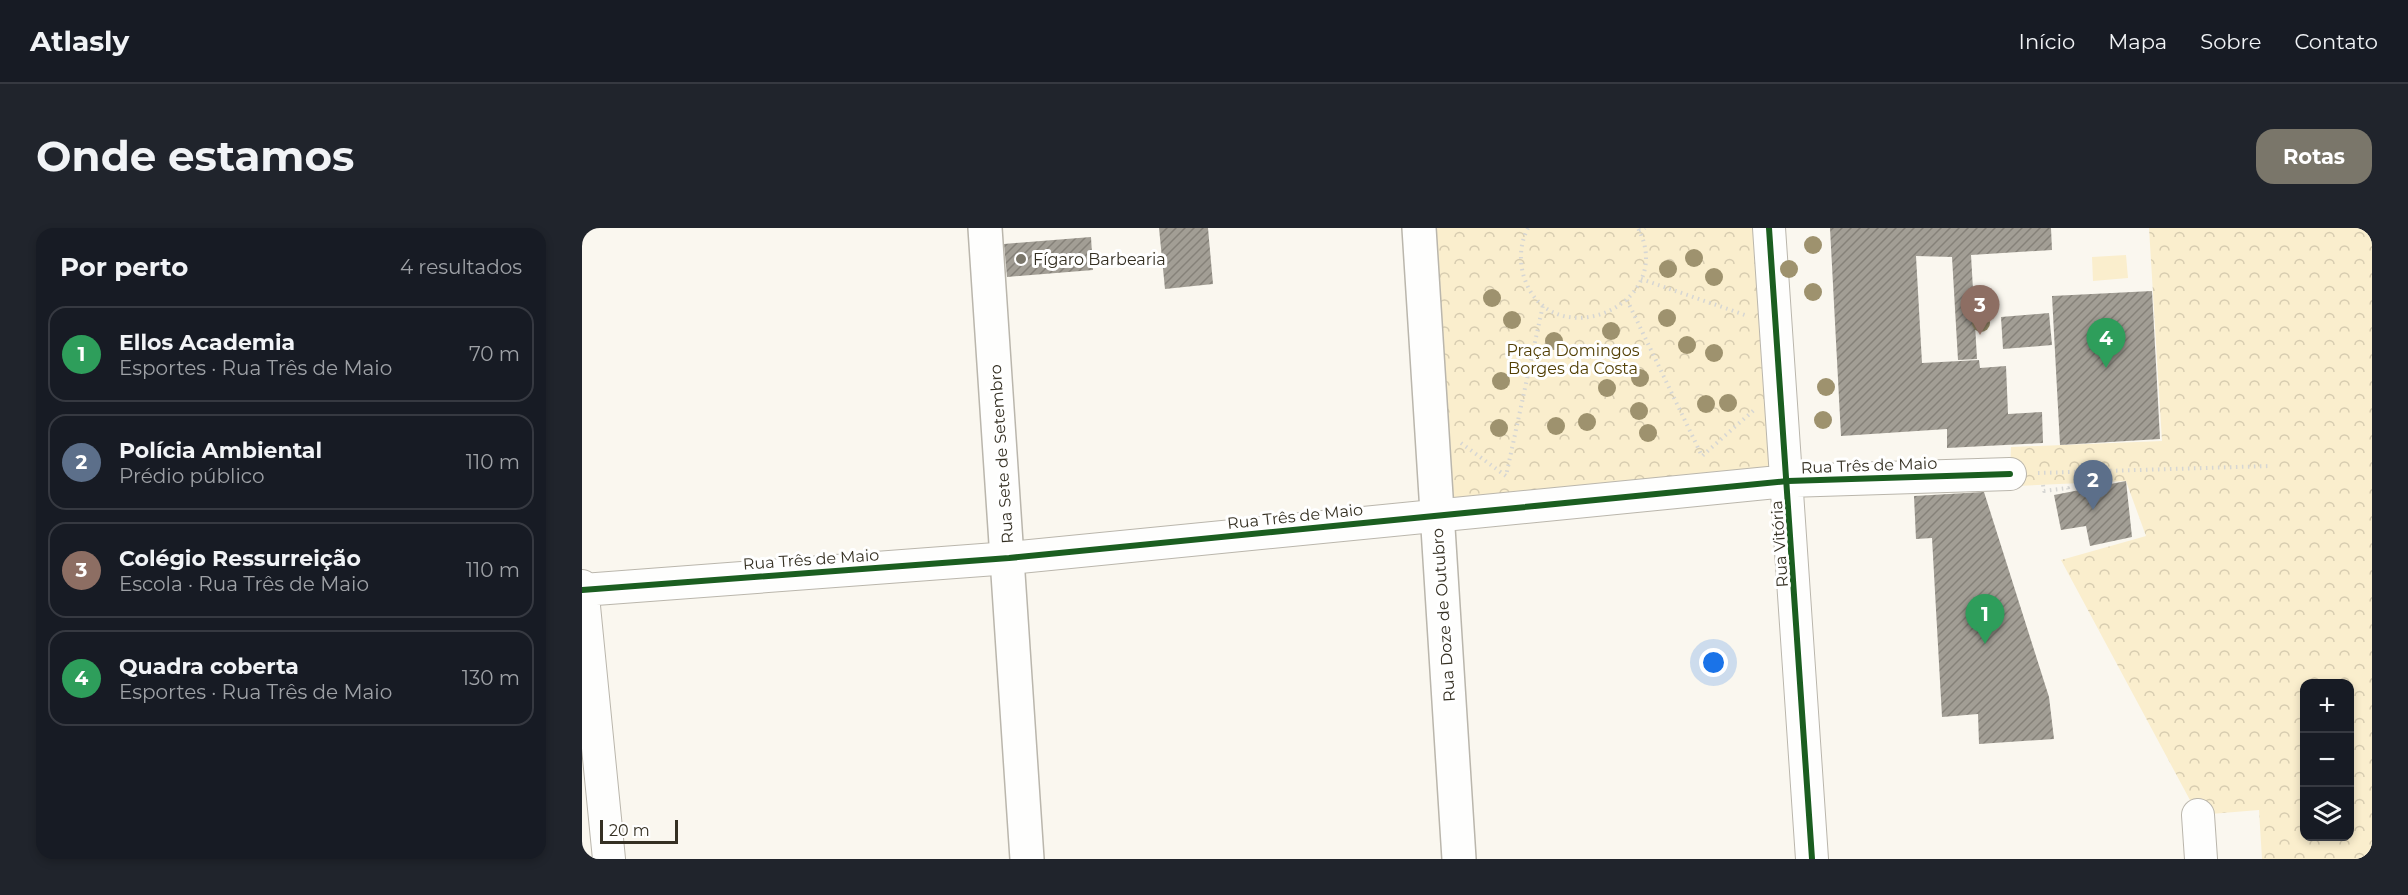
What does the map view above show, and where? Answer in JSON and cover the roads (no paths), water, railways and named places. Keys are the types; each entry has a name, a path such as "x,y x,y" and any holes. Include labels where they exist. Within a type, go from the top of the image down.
{"main road":[{"name":"Rua Sete de Setembro","path":"986,228 1027,859"},
{"name":"Rua Doze de Outubro","path":"1419,228 1459,859"}],"street":[{"name":"Rua Vitória","path":"1769,228 1812,859"},
{"name":"Rua Três de Maio","path":"582,590 1009,558 1788,481 2010,474"},
{"path":"582,586 609,859"},
{"path":"2199,815 2201,859"}],"place":[{"name":"Fígaro Barbearia","path":"1021,259"},
{"name":"Colégio Ressurreição","path":"1980,335"},
{"name":"Quadra coberta","path":"2106,368"},
{"name":"Polícia Ambiental","path":"2093,510"},
{"name":"Ellos Academia","path":"1985,644"}],"park label":[{"name":"Praça Domingos Borges da Costa","path":"1573,359"}]}
